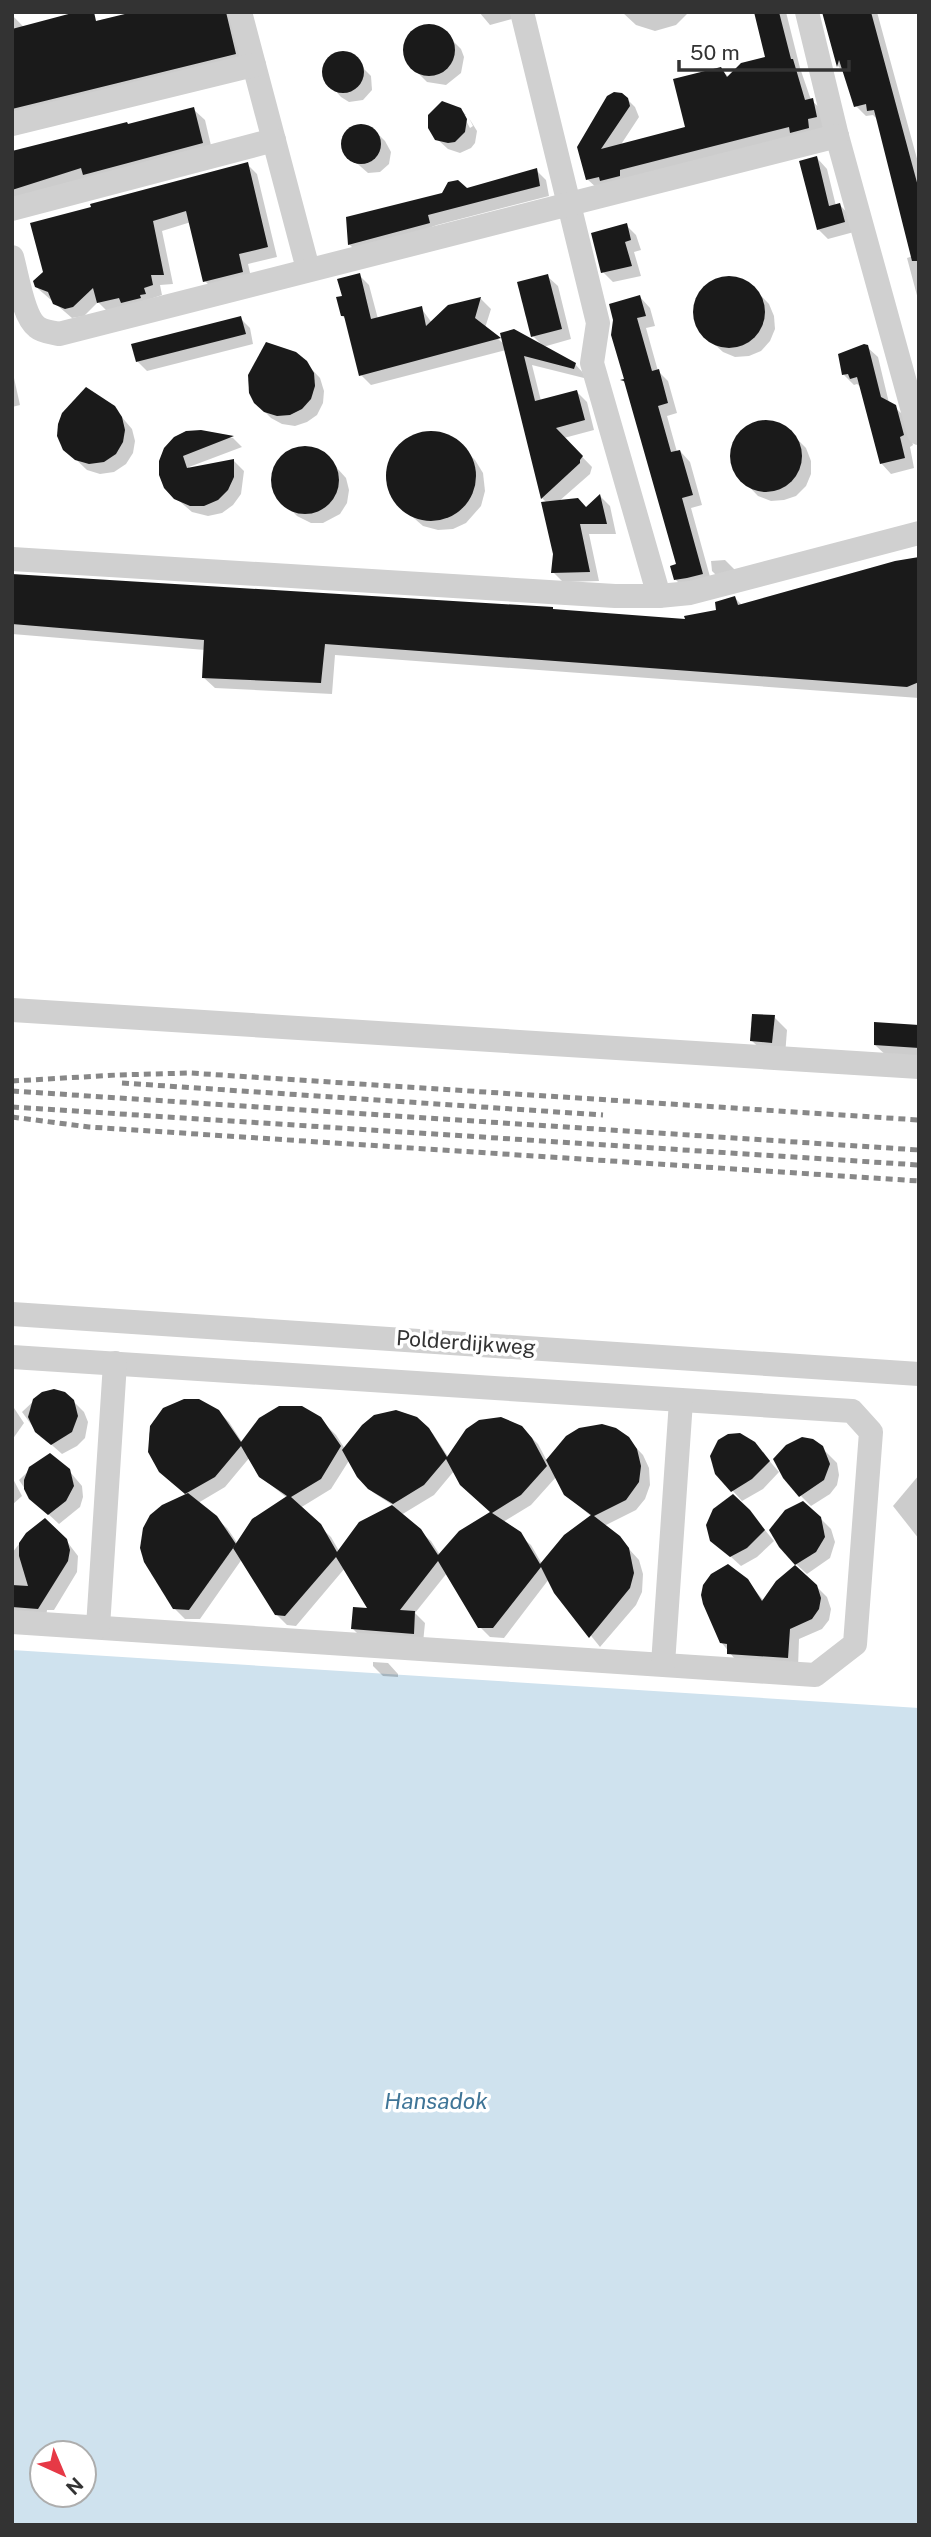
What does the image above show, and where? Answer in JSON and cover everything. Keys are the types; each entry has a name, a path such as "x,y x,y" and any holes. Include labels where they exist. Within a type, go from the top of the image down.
{"street":[{"path":"240,12 309,269"},
{"path":"522,12 598,323 592,363 659,596"},
{"path":"807,12 837,136 919,433"},
{"path":"12,124 254,65"},
{"path":"13,266 34,325 59,334 837,136"},
{"path":"12,209 274,140"},
{"path":"12,559 615,596 659,596 690,593 919,533"},
{"path":"12,1010 919,1067"},
{"name":"Polderdijkweg","path":"12,1314 919,1374"},
{"path":"12,1357 852,1411 871,1432 855,1644 815,1675 12,1622"},
{"path":"97,1627 115,1363"},
{"path":"663,1664 681,1401"}],"water":[{"name":"Hansadok","path":"12,1650 919,1708 919,2525 12,2525"}],"building":[{"path":"76,12 94,12 96,21 133,12 226,12 236,54 12,109 12,29"},
{"path":"754,12 779,12 805,100 813,98 817,117 808,119 809,128 790,133 789,127 620,170 620,176 600,181 599,177 586,180 577,147 607,96 614,92 622,93 628,98 630,106 601,149 685,127 673,79 721,67 727,77 741,63 765,57"},
{"path":"822,12 871,12 919,190 919,261 912,261 874,110 867,111 866,104 854,107 839,60 837,67"},
{"path":"429,24 439,26 447,32 453,40 453,60 447,68 439,74 429,76 419,74 411,68 405,60 403,50 405,40 411,32 419,26"},
{"path":"343,51 358,57 364,72 358,87 343,93 328,87 322,72 328,57"},
{"path":"442,101 461,108 467,119 465,132 455,142 435,140 428,128 428,115"},
{"path":"194,107 203,143 83,175 81,168 12,190 12,151"},
{"path":"361,124 369,125 375,130 380,136 380,152 375,158 369,163 361,164 353,163 347,158 342,152 341,144 342,136 347,130 353,125"},
{"path":"817,156 829,206 840,203 845,222 817,230 799,161"},
{"path":"248,162 268,247 239,254 243,272 203,282 186,211 153,221 164,275 151,275 153,285 144,288 146,294 140,295 141,298 121,303 119,298 97,303 93,288 73,307 65,309 53,304 48,292 35,287 33,281 43,272 30,223 91,207 90,204"},
{"path":"537,168 540,186 428,215 430,223 348,245 346,217 442,193 448,182 458,180 467,188"},
{"path":"627,223 631,240 625,242 632,266 601,273 591,233"},
{"path":"360,273 371,319 422,306 426,326 448,305 481,297 475,318 501,338 359,376 344,316 341,316 336,297 342,296 337,279"},
{"path":"548,274 562,329 531,337 517,282"},
{"path":"729,276 743,279 755,286 762,298 765,312 762,326 755,338 743,345 729,348 715,345 703,338 696,326 693,312 696,298 703,286 715,279"},
{"path":"640,295 646,316 637,318 652,371 659,369 668,403 658,406 671,452 680,450 693,495 682,498 703,574 674,580 670,566 676,564 624,381 620,380 624,379 611,335 613,320 609,304"},
{"path":"241,316 246,334 136,362 131,344"},
{"path":"514,329 576,363 574,369 524,356 535,401 577,390 585,420 556,428 583,456 580,463 541,499 500,333"},
{"path":"266,342 296,352 307,361 314,373 315,386 311,399 302,409 290,415 277,416 264,412 254,403 249,393 248,375"},
{"path":"864,344 868,345 881,397 896,405 904,435 900,437 905,458 880,464 857,377 850,379 848,374 842,375 838,354"},
{"path":"86,387 115,406 122,417 125,430 123,442 116,454 104,462 89,464 75,460 63,450 57,436 62,413"},
{"path":"766,420 780,423 792,430 799,442 802,456 799,470 792,482 780,489 766,492 752,489 740,482 733,470 730,456 733,442 740,430 752,423"},
{"path":"201,430 234,436 183,456 187,468 234,459 234,477 228,490 218,500 204,506 190,506 174,499 164,488 159,475 159,461 164,448 174,437 186,431"},
{"path":"431,431 448,435 463,444 472,459 476,476 472,493 463,508 448,517 431,521 414,517 399,508 390,493 386,476 390,459 399,444 414,435"},
{"path":"305,446 318,449 329,456 336,467 339,480 336,493 329,504 318,511 305,514 292,511 281,504 274,493 271,480 274,467 281,456 292,449"},
{"path":"600,494 607,524 580,524 590,572 551,573 553,554 541,502 578,498 586,507"},
{"path":"919,557 919,682 907,687 325,644 321,683 202,678 204,640 12,624 12,574 553,607 685,619 684,616 716,610 715,602 735,596 738,605 895,561"},
{"path":"752,1014 775,1015 772,1043 750,1041"},
{"path":"874,1022 919,1025 919,1048 874,1045"},
{"path":"54,1389 65,1392 74,1400 78,1416 72,1432 51,1445 35,1432 28,1417 33,1399 42,1392"},
{"path":"184,1399 199,1399 219,1410 241,1442 259,1418 279,1406 302,1406 321,1417 341,1446 321,1479 291,1497 321,1524 337,1552 359,1522 392,1505 421,1529 438,1555 459,1531 490,1512 460,1485 446,1459 424,1485 393,1504 368,1489 357,1477 342,1450 362,1425 374,1415 396,1410 417,1417 429,1428 447,1457 466,1429 479,1420 501,1417 522,1426 532,1438 547,1466 521,1495 492,1513 521,1532 540,1564 564,1535 591,1515 564,1495 546,1460 566,1436 579,1428 602,1424 616,1428 629,1437 637,1449 641,1466 639,1482 626,1500 594,1516 620,1536 629,1548 634,1573 630,1588 589,1638 554,1593 541,1567 493,1628 478,1628 438,1561 400,1610 415,1611 414,1634 351,1629 353,1607 367,1608 336,1557 285,1616 275,1615 233,1548 252,1519 287,1496 259,1477 241,1446 215,1477 185,1494 159,1472 148,1452 150,1426 163,1408"},
{"path":"740,1433 755,1442 770,1461 752,1479 731,1492 715,1474 710,1456 718,1440 728,1434"},
{"path":"802,1437 813,1439 823,1446 830,1464 824,1480 799,1497 783,1478 773,1459 786,1445"},
{"path":"50,1453 70,1469 74,1486 66,1501 48,1515 29,1499 24,1489 24,1480 29,1467"},
{"path":"188,1493 217,1516 236,1544 189,1610 173,1609 144,1562 140,1548 143,1528 150,1515 162,1505"},
{"path":"733,1494 765,1530 747,1548 730,1557 710,1541 706,1525 713,1509"},
{"path":"803,1501 821,1517 825,1537 816,1552 795,1565 779,1547 769,1530 785,1510"},
{"path":"45,1518 67,1539 70,1550 68,1561 38,1609 12,1607 12,1585 28,1586 19,1556 19,1543 26,1533"},
{"path":"728,1564 748,1579 762,1601 776,1581 795,1565 817,1585 821,1598 819,1609 812,1619 790,1629 788,1658 727,1654 727,1644 720,1643 701,1595 703,1585 711,1574"}],"railway":[{"path":"12,1081 190,1073 919,1120"},
{"path":"122,1083 603,1115"},
{"path":"12,1091 919,1150"},
{"path":"12,1107 919,1165"},
{"path":"12,1117 89,1127 919,1181"}]}
